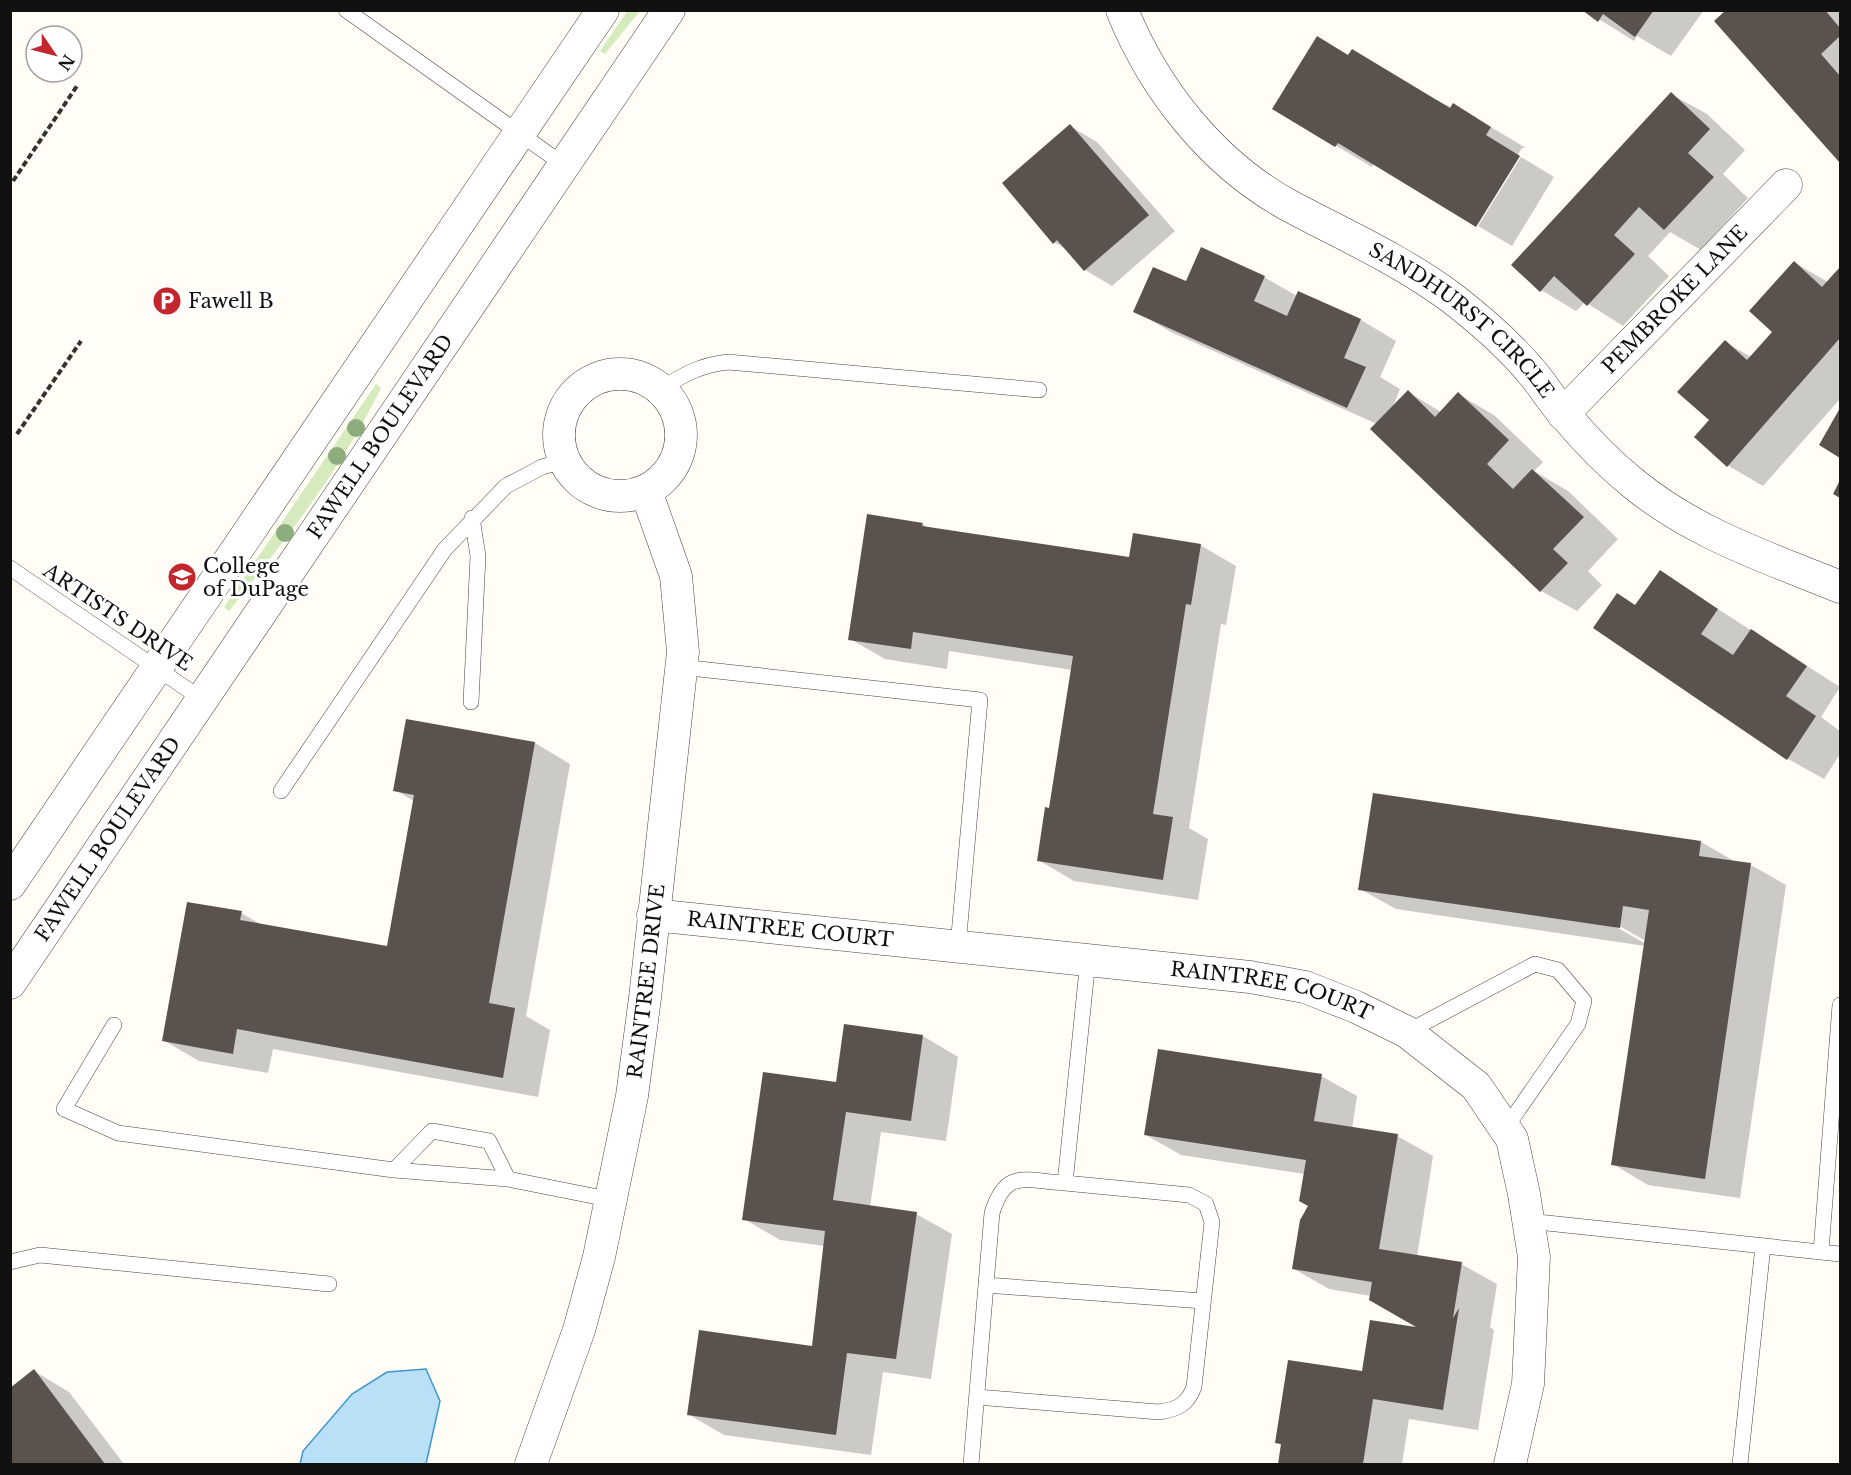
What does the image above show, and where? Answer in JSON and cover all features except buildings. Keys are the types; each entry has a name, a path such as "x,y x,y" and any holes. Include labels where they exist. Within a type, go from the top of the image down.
{"street":[{"path":"10,884 603,10"},
{"name":"FAWELL BOULEVARD","path":"10,983 669,10"},
{"name":"SANDHURST CIRCLE","path":"1122,10 1155,76 1181,112 1208,143 1242,174 1286,204 1389,256 1452,298 1501,340 1530,369 1563,414 1633,484 1693,525 1740,548 1840,587"},
{"name":"PEMBROKE LANE","path":"1563,414 1786,185"},
{"path":"623,373 644,378 661,389 674,405 680,424 680,444 674,464 662,480 646,491 627,496 598,493 574,477 563,461 558,441 560,420 568,401 583,386 602,376 623,373"},
{"name":"RAINTREE DRIVE","path":"531,1464 579,1330 613,1200 632,1096 683,652 676,576 646,491"},
{"name":"RAINTREE COURT","path":"652,915 1250,977 1305,987 1356,1007 1407,1032 1476,1086 1512,1139 1534,1257 1528,1384 1510,1464"}],"lane":[{"path":"346,10 564,165"},
{"path":"661,389 687,372 705,364 728,362 1039,390"},
{"path":"281,791 445,549 472,518 506,486 542,467 563,461"},
{"path":"471,702 478,556 472,518"},
{"name":"ARTISTS DRIVE","path":"10,568 203,700"},
{"path":"681,667 980,700 958,946"},
{"path":"1065,1183 1088,960"},
{"path":"1407,1032 1535,964 1558,970 1584,1001 1578,1024 1505,1129"},
{"path":"1821,1252 1840,1005"},
{"path":"114,1025 64,1109 118,1133 394,1170 508,1179 613,1200"},
{"path":"394,1170 432,1131 489,1141 508,1179"},
{"path":"971,1464 992,1213 998,1192 1007,1183 1020,1180 1198,1198 1206,1204 1212,1222 1194,1387 1189,1399 1174,1410 1159,1412 977,1397"},
{"path":"1528,1221 1840,1254"},
{"path":"1740,1464 1763,1246"},
{"path":"10,1262 40,1255 329,1284"},
{"path":"986,1285 1203,1302"}],"path":[{"path":"14,181 78,86"},
{"path":"17,434 81,341"}],"green space":[{"path":"628,10 640,11 605,54 600,51"},
{"path":"376,384 381,388 330,476 229,611 224,607"}],"water":[{"path":"426,1369 440,1401 426,1464 300,1464 303,1451 352,1394 387,1372"}],"place":[{"name":"Fawell B","path":"167,301"},
{"name":"College of DuPage","path":"182,577"}]}
